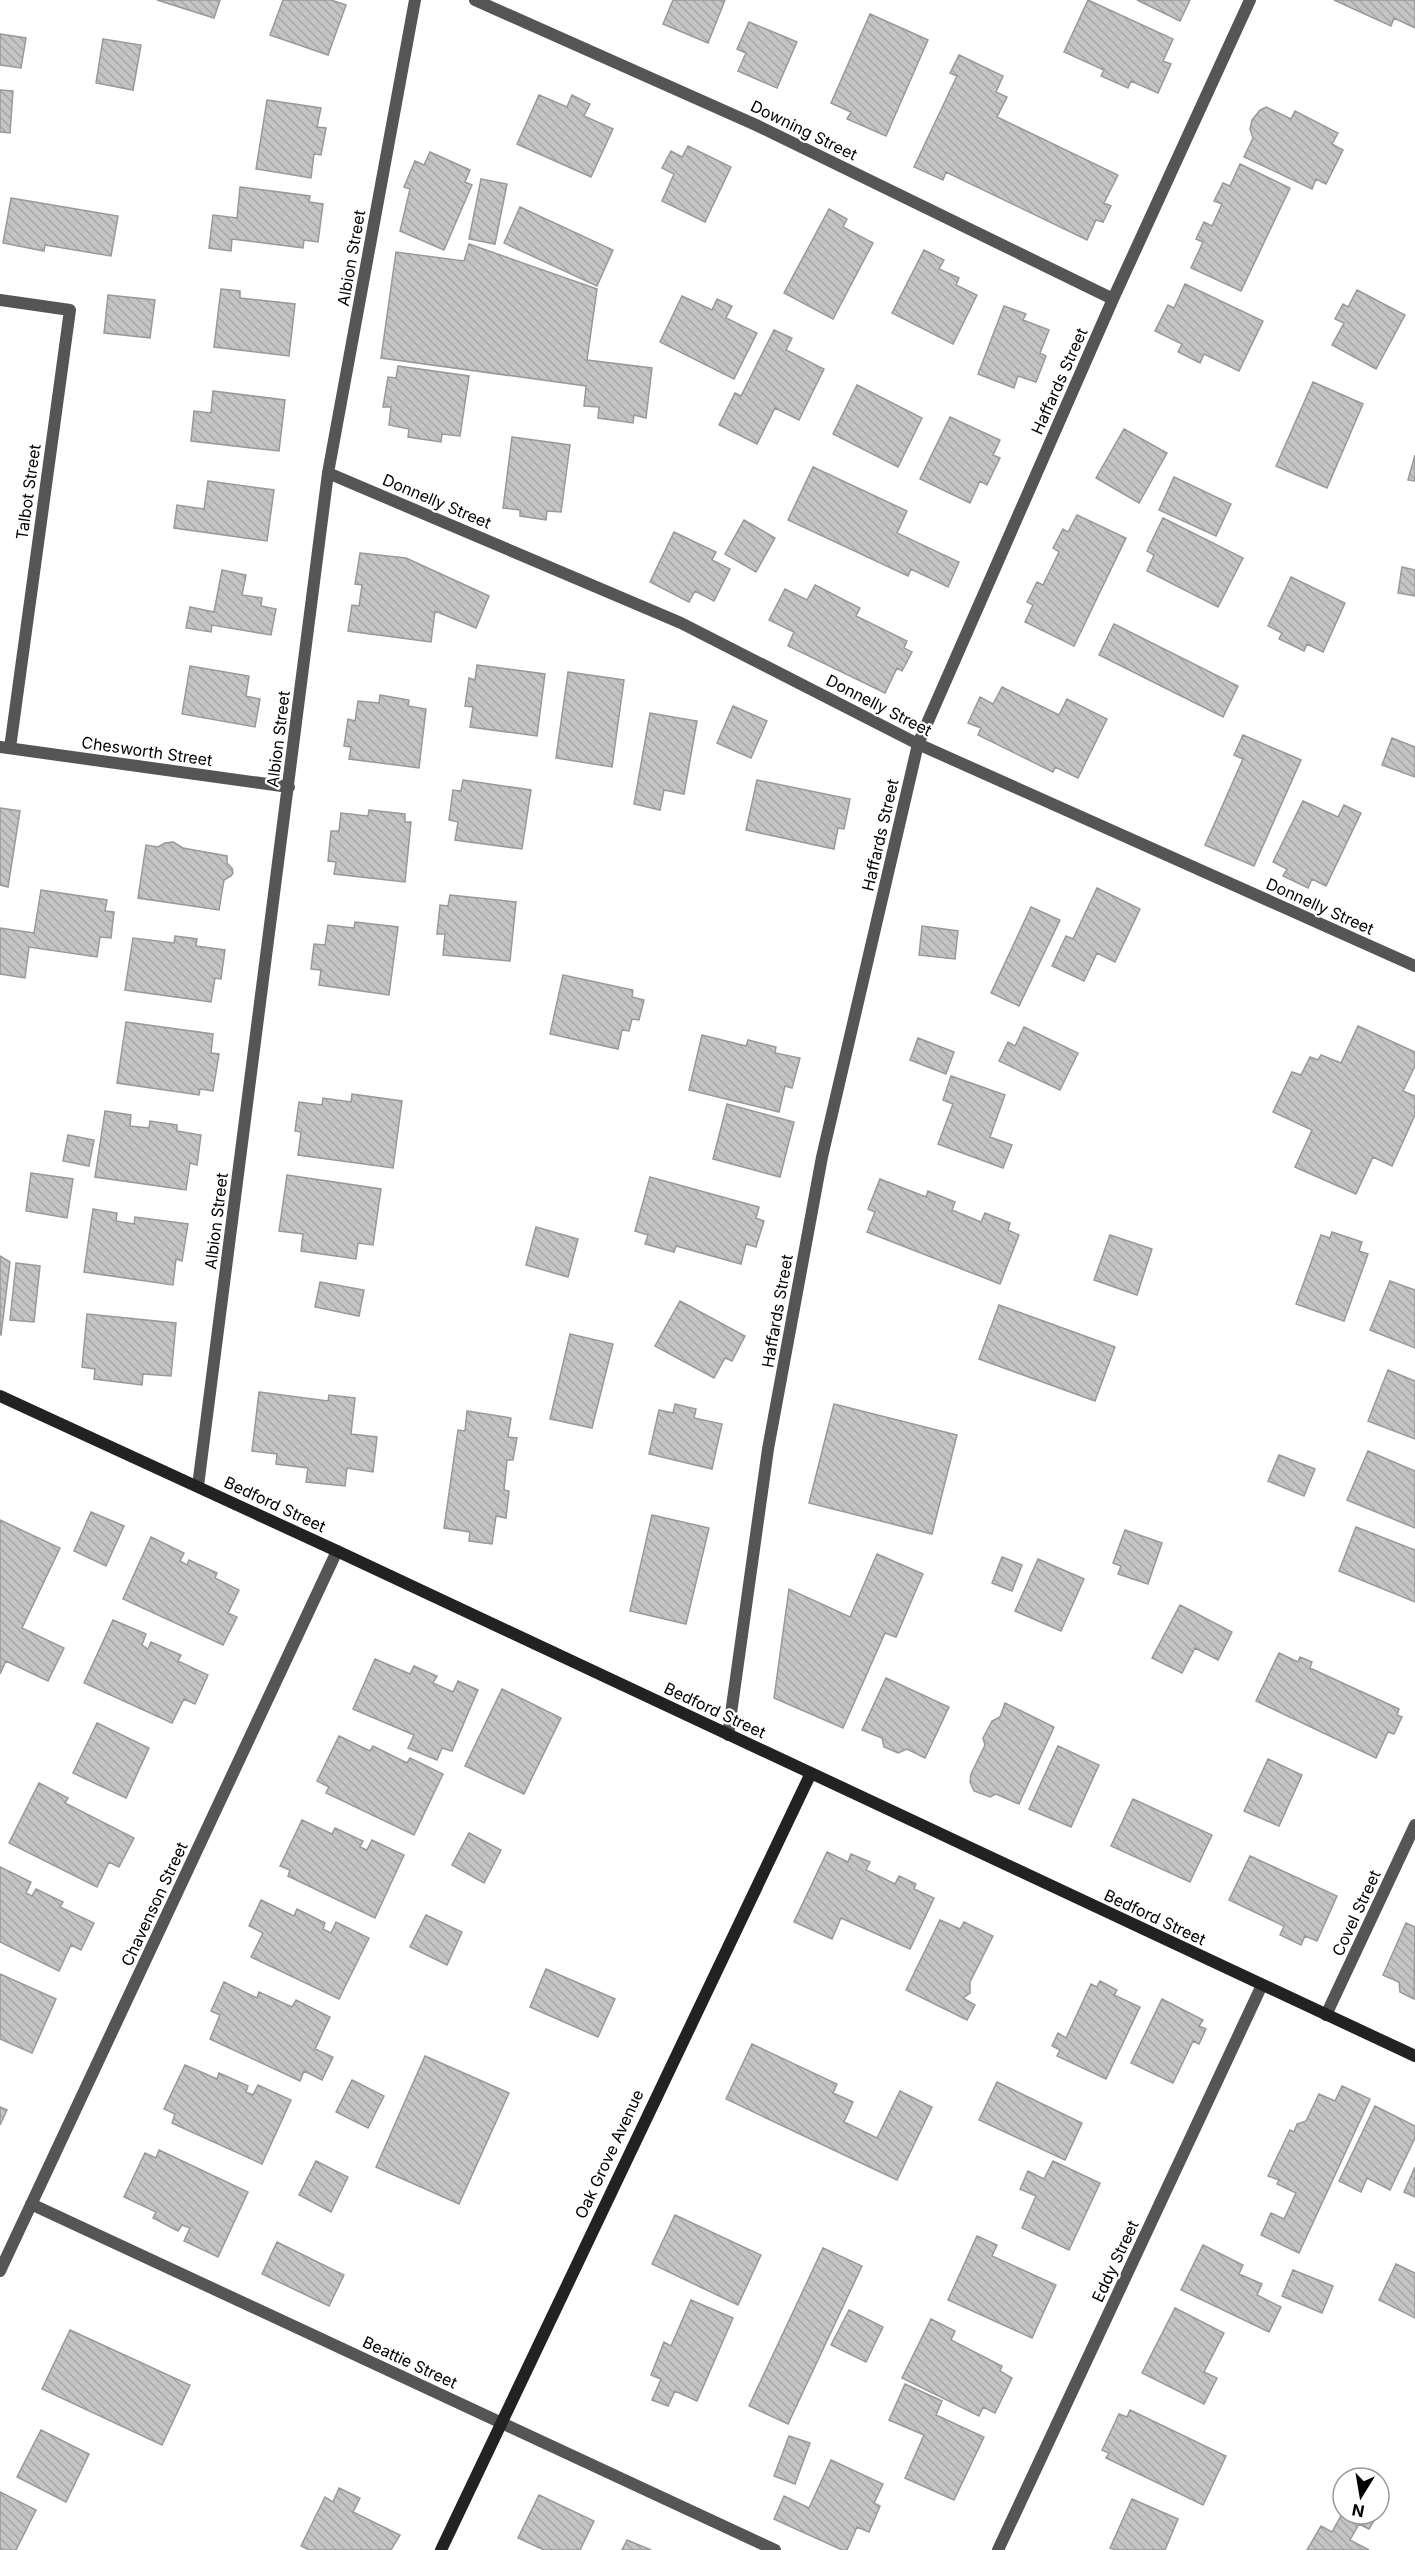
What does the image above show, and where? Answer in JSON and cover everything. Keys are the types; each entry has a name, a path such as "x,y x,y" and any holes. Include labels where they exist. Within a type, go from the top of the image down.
{"main road":[{"name":"Bedford Street","path":"0,1396 198,1486 1415,2056"},
{"name":"Oak Grove Avenue","path":"441,2550 811,1773"}],"street":[{"name":"Albion Street","path":"198,1486 328,473 415,0"},
{"name":"Downing Street","path":"475,0 756,125 1113,299"},
{"name":"Haffards Street","path":"728,1735 768,1449 822,1157 918,744 1113,299 1250,0"},
{"name":"Talbot Street","path":"0,300 70,310 5,748"},
{"name":"Donnelly Street","path":"328,473 681,623 918,744 1415,966"},
{"name":"Chesworth Street","path":"5,748 289,788"},
{"name":"Chavenson Street","path":"0,2271 337,1551"},
{"name":"Covel Street","path":"1326,2015 1415,1825"},
{"name":"Eddy Street","path":"998,2550 1262,1985"},
{"name":"Beattie Street","path":"32,2204 775,2550"}],"building":[{"path":"157,0 220,0 214,18"},
{"path":"283,0 331,0 346,5 328,55 270,35"},
{"path":"673,0 725,0 708,43 663,24"},
{"path":"1088,0 1173,39 1163,61 1171,64 1158,93 1131,81 1128,88 1101,76 1104,70 1064,52"},
{"path":"1137,0 1190,0 1180,21"},
{"path":"1334,0 1415,0 1415,28 1394,18 1391,26"},
{"path":"870,14 928,40 886,136 847,119 851,112 831,103"},
{"path":"749,22 797,42 777,88 738,71 746,53 737,49"},
{"path":"0,34 26,38 21,68 0,65"},
{"path":"103,39 141,45 133,90 96,83"},
{"path":"959,55 1003,76 996,92 1007,97 997,117 1118,175 1104,203 1111,206 1103,222 1096,220 1087,240 946,172 943,180 914,167 957,76 950,73"},
{"path":"0,90 13,91 10,133 0,132"},
{"path":"539,95 567,107 572,95 590,104 584,116 613,129 591,177 517,144"},
{"path":"267,100 321,108 317,127 326,128 321,155 314,154 311,178 256,169"},
{"path":"1266,107 1291,119 1295,111 1338,133 1332,144 1343,150 1326,184 1316,179 1312,189 1244,157 1253,138 1250,129 1252,120 1260,110"},
{"path":"688,146 731,167 705,222 662,201 674,174 662,168 671,151 682,157"},
{"path":"430,152 470,170 465,182 472,185 444,250 400,231 410,189 404,187 415,161 424,165"},
{"path":"1240,164 1290,188 1241,291 1191,268 1203,242 1196,239 1204,222 1212,226 1222,204 1214,201 1223,183 1230,186"},
{"path":"481,179 507,184 495,244 469,239"},
{"path":"240,187 310,196 309,202 323,204 318,242 304,240 303,248 232,239 231,251 209,248 213,215 237,218"},
{"path":"11,198 118,216 111,256 45,245 44,251 3,243"},
{"path":"520,207 613,250 597,286 504,243"},
{"path":"829,209 847,219 843,227 873,243 833,319 784,293"},
{"path":"469,244 597,289 587,360 652,368 646,418 634,415 633,423 598,418 599,407 584,406 586,386 381,358 396,252 464,261"},
{"path":"924,250 944,260 939,269 959,278 956,285 977,295 953,344 892,313"},
{"path":"1185,284 1263,321 1239,371 1204,354 1200,363 1178,352 1182,344 1155,331 1168,305 1174,308"},
{"path":"221,289 240,291 240,298 295,304 289,356 214,347"},
{"path":"1357,290 1405,315 1376,369 1332,345 1344,323 1335,319 1343,304 1348,307"},
{"path":"108,295 155,300 150,338 104,333"},
{"path":"682,296 712,310 717,299 732,306 726,318 757,333 734,379 660,342"},
{"path":"1004,306 1026,314 1023,320 1049,330 1040,353 1046,356 1036,382 1018,376 1014,388 978,374"},
{"path":"774,330 792,338 786,350 824,369 799,420 775,408 757,444 719,425 735,393 741,396"},
{"path":"398,366 469,376 460,436 442,434 441,442 408,437 409,429 389,425 391,407 383,407 388,377 396,378"},
{"path":"1313,382 1363,404 1327,488 1276,466"},
{"path":"857,385 922,418 898,467 833,434"},
{"path":"213,391 285,400 279,451 191,441 194,411 211,413"},
{"path":"950,417 1000,440 993,455 1000,458 987,485 980,481 970,503 920,479"},
{"path":"1124,429 1167,453 1139,503 1096,478"},
{"path":"512,437 570,445 561,512 547,511 546,520 520,516 520,510 503,508"},
{"path":"1415,455 1415,481 1408,480"},
{"path":"813,467 907,511 897,533 959,562 948,587 911,569 908,576 788,520"},
{"path":"1174,477 1231,504 1216,536 1159,510"},
{"path":"208,481 274,490 267,541 174,528 177,505 204,509"},
{"path":"1077,515 1126,538 1074,646 1025,622 1033,605 1027,602 1037,582 1043,585 1059,552 1053,548 1063,529 1068,532"},
{"path":"1163,518 1243,558 1218,607 1147,571 1154,555 1147,551"},
{"path":"744,520 775,538 756,572 725,554"},
{"path":"674,532 716,552 712,560 730,569 714,601 695,591 689,602 650,582"},
{"path":"360,553 406,558 489,596 476,628 435,611 431,642 348,631 352,605 359,606 362,585 355,584"},
{"path":"1402,567 1415,570 1415,596 1398,593"},
{"path":"222,570 246,575 242,595 262,598 261,606 276,609 271,635 212,625 211,632 186,628 190,607 214,612"},
{"path":"1291,577 1345,603 1323,652 1307,644 1304,651 1279,639 1282,633 1268,626"},
{"path":"815,585 860,608 856,616 907,641 904,648 912,652 902,671 897,668 885,693 788,646 794,632 769,620 785,589 807,600"},
{"path":"1114,624 1238,686 1223,717 1099,655"},
{"path":"477,665 545,674 537,736 470,727 473,707 465,706 469,678 475,680"},
{"path":"190,666 249,676 246,696 260,699 255,727 182,714"},
{"path":"568,672 624,680 612,767 556,758"},
{"path":"1002,687 1059,715 1067,699 1107,719 1078,778 1055,767 1053,772 978,735 981,728 968,723 980,697 993,704"},
{"path":"380,695 409,700 408,706 426,709 419,768 349,759 351,747 344,746 348,719 355,721 358,701 379,703"},
{"path":"733,706 767,721 751,758 717,743"},
{"path":"650,713 697,721 684,794 664,790 660,810 634,804"},
{"path":"1243,735 1301,760 1254,866 1205,845 1243,759 1234,755"},
{"path":"1392,738 1415,747 1415,777 1382,765"},
{"path":"463,780 531,790 522,849 455,840 458,822 449,820 453,790 461,791"},
{"path":"757,780 850,799 844,829 838,828 834,849 746,830"},
{"path":"1303,801 1338,817 1344,805 1361,813 1326,886 1312,879 1308,888 1283,876 1287,869 1273,862"},
{"path":"0,808 20,811 8,887 0,885"},
{"path":"369,810 405,814 405,822 411,822 405,882 334,874 336,862 328,861 331,831 339,831 341,813 368,816"},
{"path":"173,842 183,848 227,856 227,863 233,873 224,880 219,910 138,898 146,845 158,847"},
{"path":"1097,888 1140,909 1115,962 1097,953 1084,981 1052,966 1066,936 1073,939"},
{"path":"41,890 107,900 105,911 114,912 111,938 100,937 97,957 29,947 25,978 0,974 0,928 34,933"},
{"path":"450,895 516,902 510,961 443,955 445,934 437,934 440,905 448,906"},
{"path":"1031,907 1060,920 1019,1006 991,993"},
{"path":"355,922 398,927 389,995 319,985 321,970 311,969 314,944 325,945 328,925 354,928"},
{"path":"922,926 958,931 955,959 919,955"},
{"path":"175,936 197,939 196,946 225,950 221,979 215,978 211,1002 125,990 133,938 174,943"},
{"path":"563,975 633,990 632,997 644,1000 639,1020 632,1019 629,1031 622,1030 618,1049 550,1034"},
{"path":"126,1022 213,1034 211,1053 219,1054 213,1091 200,1089 199,1095 117,1083"},
{"path":"1358,1026 1415,1052 1415,1066 1403,1091 1415,1096 1415,1115 1392,1166 1373,1157 1356,1194 1295,1167 1312,1130 1273,1112 1292,1072 1301,1075 1310,1057 1318,1060 1321,1055 1341,1063"},
{"path":"1024,1027 1078,1053 1060,1090 999,1061 1008,1042 1015,1046"},
{"path":"702,1035 746,1046 748,1040 776,1047 775,1053 800,1058 792,1088 785,1086 779,1112 689,1090"},
{"path":"918,1038 954,1052 946,1074 910,1060"},
{"path":"951,1076 1005,1095 990,1137 1012,1145 1003,1168 938,1144 953,1104 943,1100"},
{"path":"352,1094 402,1101 393,1168 298,1155 301,1132 295,1131 299,1102 322,1105 323,1098 351,1102"},
{"path":"727,1104 794,1122 780,1177 713,1159"},
{"path":"105,1111 131,1115 130,1126 149,1128 150,1121 177,1125 177,1131 201,1135 197,1165 190,1163 186,1190 95,1177"},
{"path":"68,1135 94,1140 89,1166 63,1161"},
{"path":"31,1173 73,1179 67,1218 26,1211"},
{"path":"287,1175 381,1189 373,1245 358,1243 356,1259 301,1251 303,1234 279,1231"},
{"path":"650,1177 759,1207 756,1218 764,1221 756,1247 746,1244 741,1264 676,1246 674,1252 645,1244 648,1235 635,1231"},
{"path":"880,1179 926,1197 928,1191 955,1202 952,1210 981,1222 985,1213 1010,1223 1008,1230 1019,1235 1000,1284 867,1232 875,1212 868,1209"},
{"path":"93,1209 117,1213 116,1221 134,1224 135,1217 188,1224 182,1261 176,1259 173,1285 84,1272"},
{"path":"536,1227 578,1239 568,1277 526,1265"},
{"path":"1332,1232 1362,1242 1359,1251 1368,1254 1344,1321 1296,1304 1321,1235 1330,1238"},
{"path":"1110,1235 1152,1249 1137,1295 1094,1280"},
{"path":"0,1256 10,1262 1,1335 0,1334"},
{"path":"16,1263 40,1266 34,1322 10,1320"},
{"path":"1390,1281 1415,1290 1415,1348 1370,1330"},
{"path":"320,1282 364,1290 359,1316 315,1307"},
{"path":"680,1301 745,1336 732,1361 725,1358 714,1378 655,1346"},
{"path":"999,1305 1115,1347 1095,1401 979,1359"},
{"path":"87,1314 176,1323 171,1376 143,1374 142,1385 94,1379 95,1369 82,1367"},
{"path":"570,1334 613,1344 592,1428 550,1419"},
{"path":"1388,1370 1415,1381 1415,1439 1368,1421"},
{"path":"259,1392 328,1401 329,1395 355,1398 351,1434 377,1437 373,1472 347,1468 345,1486 306,1482 308,1468 276,1464 277,1454 252,1451"},
{"path":"675,1404 696,1409 694,1418 722,1424 712,1469 649,1454 659,1410 673,1413"},
{"path":"834,1404 957,1435 932,1534 809,1503"},
{"path":"467,1411 511,1418 508,1437 517,1438 513,1460 507,1460 504,1490 509,1491 506,1518 496,1516 492,1544 469,1541 470,1532 444,1528 458,1430 465,1431"},
{"path":"1368,1451 1415,1471 1415,1528 1347,1500"},
{"path":"1279,1455 1315,1469 1304,1496 1268,1481"},
{"path":"91,1512 124,1526 106,1566 74,1551"},
{"path":"652,1515 709,1528 686,1624 630,1611"},
{"path":"0,1520 60,1548 22,1628 64,1648 48,1681 6,1661 0,1674"},
{"path":"1356,1527 1415,1550 1415,1602 1339,1571"},
{"path":"1125,1530 1162,1543 1148,1584 1118,1574 1121,1566 1113,1563"},
{"path":"151,1537 184,1553 180,1561 187,1565 189,1560 217,1573 215,1578 239,1590 228,1613 237,1617 223,1645 123,1599"},
{"path":"877,1554 923,1574 896,1637 885,1633 843,1728 774,1698 789,1589 850,1617"},
{"path":"1002,1557 1022,1565 1012,1591 992,1583"},
{"path":"1038,1559 1084,1579 1061,1631 1015,1611"},
{"path":"1180,1605 1232,1632 1218,1660 1195,1648 1182,1673 1152,1658"},
{"path":"113,1620 146,1634 142,1645 148,1649 151,1642 181,1655 178,1661 208,1675 195,1704 184,1699 172,1723 84,1683"},
{"path":"1279,1653 1298,1662 1300,1657 1312,1662 1310,1668 1399,1709 1397,1715 1402,1717 1394,1734 1388,1732 1376,1758 1256,1701"},
{"path":"375,1659 410,1674 414,1666 437,1676 433,1683 453,1692 458,1681 478,1690 452,1751 442,1748 437,1760 408,1748 414,1735 353,1709"},
{"path":"886,1678 949,1707 925,1758 907,1749 898,1753 884,1747 882,1738 862,1730"},
{"path":"502,1689 561,1718 524,1794 465,1766"},
{"path":"1005,1703 1054,1727 1019,1804 996,1794 990,1797 974,1791 970,1782 971,1774 985,1745 983,1738 992,1721 1000,1717"},
{"path":"97,1723 149,1748 126,1798 73,1773"},
{"path":"339,1736 370,1751 373,1746 407,1763 410,1758 443,1774 414,1835 326,1793 329,1787 317,1781"},
{"path":"1058,1746 1099,1765 1071,1827 1029,1809"},
{"path":"1268,1759 1302,1775 1279,1826 1244,1811"},
{"path":"39,1783 68,1798 65,1803 134,1838 119,1867 109,1862 97,1887 9,1843"},
{"path":"1133,1799 1212,1835 1190,1882 1111,1846"},
{"path":"302,1820 332,1834 335,1828 363,1841 360,1847 367,1850 372,1840 404,1855 375,1918 288,1876 290,1870 280,1866"},
{"path":"469,1833 501,1850 484,1883 452,1865"},
{"path":"827,1852 848,1862 851,1854 870,1862 866,1870 895,1884 899,1876 916,1884 914,1889 934,1898 910,1949 841,1918 832,1939 794,1922"},
{"path":"1250,1856 1337,1896 1317,1941 1305,1936 1301,1945 1280,1935 1284,1926 1229,1900"},
{"path":"0,1867 31,1882 26,1893 32,1896 36,1889 63,1902 60,1907 94,1923 81,1950 71,1945 59,1971 0,1942"},
{"path":"261,1900 294,1916 297,1909 325,1923 323,1929 331,1933 336,1922 369,1938 339,1999 251,1957 263,1933 249,1926"},
{"path":"426,1915 462,1932 447,1965 410,1947"},
{"path":"940,1920 960,1929 964,1922 993,1936 970,1982 970,1993 963,1998 975,2005 967,2020 906,1990"},
{"path":"1406,1923 1415,1927 1414,1999 1400,1992 1399,1982 1383,1975"},
{"path":"546,1969 615,1999 598,2037 530,2007"},
{"path":"0,1974 56,1999 32,2053 0,2039"},
{"path":"1100,1981 1117,1990 1114,1995 1140,2007 1106,2079 1057,2056 1060,2050 1052,2046 1058,2033 1066,2038 1091,1984 1097,1987"},
{"path":"224,1982 257,1998 259,1992 292,2007 296,2000 330,2017 315,2049 333,2057 322,2080 304,2071 300,2081 210,2039 220,2015 211,2011"},
{"path":"1162,1999 1203,2020 1199,2026 1206,2029 1199,2044 1193,2041 1173,2083 1131,2063"},
{"path":"752,2044 837,2084 833,2093 853,2102 844,2122 877,2138 900,2091 932,2107 897,2180 726,2099"},
{"path":"425,2056 509,2093 459,2204 376,2167"},
{"path":"185,2065 217,2079 219,2073 248,2086 246,2092 253,2095 258,2085 291,2100 262,2164 172,2123 175,2114 164,2109"},
{"path":"352,2080 384,2096 368,2128 336,2112"},
{"path":"997,2082 1082,2123 1065,2160 979,2120"},
{"path":"1342,2086 1370,2099 1299,2253 1261,2235 1271,2213 1284,2219 1296,2193 1277,2184 1279,2180 1268,2176 1290,2130 1294,2132 1297,2124 1306,2121 1319,2094 1335,2101"},
{"path":"1375,2106 1415,2126 1415,2138 1390,2190 1367,2178 1361,2192 1339,2181"},
{"path":"0,2107 7,2110 0,2125"},
{"path":"159,2150 248,2192 218,2257 184,2241 190,2228 182,2225 178,2231 153,2218 156,2212 124,2197 145,2153 156,2158"},
{"path":"316,2161 348,2177 331,2212 299,2195"},
{"path":"1053,2161 1100,2183 1069,2250 1022,2228 1036,2196 1020,2189 1028,2171 1044,2179"},
{"path":"1415,2167 1415,2197 1404,2192"},
{"path":"675,2215 761,2255 738,2305 652,2264"},
{"path":"977,2236 997,2245 992,2256 1056,2285 1032,2338 948,2300"},
{"path":"277,2242 344,2275 329,2306 262,2274"},
{"path":"1203,2245 1243,2265 1239,2274 1262,2284 1257,2295 1281,2307 1269,2332 1181,2290"},
{"path":"823,2248 862,2266 788,2424 749,2406"},
{"path":"1396,2264 1415,2273 1415,2318 1379,2300"},
{"path":"1293,2270 1333,2286 1322,2313 1282,2296"},
{"path":"691,2300 733,2318 697,2401 675,2391 668,2406 652,2400 661,2379 651,2375 664,2342 671,2346"},
{"path":"1175,2308 1224,2333 1204,2372 1217,2378 1204,2404 1142,2373"},
{"path":"849,2310 883,2327 866,2362 831,2345"},
{"path":"931,2319 955,2331 951,2340 1002,2366 1000,2371 1012,2378 995,2413 983,2407 979,2416 902,2378"},
{"path":"70,2330 190,2385 162,2445 42,2389"},
{"path":"905,2384 942,2401 936,2415 984,2437 954,2500 905,2478 924,2435 889,2420"},
{"path":"1130,2410 1226,2456 1203,2505 1106,2458 1109,2453 1102,2450 1119,2414 1127,2417"},
{"path":"41,2430 89,2454 66,2502 17,2477"},
{"path":"789,2436 810,2443 795,2484 774,2476"},
{"path":"831,2460 883,2484 874,2503 880,2506 869,2532 857,2527 847,2550 842,2550 774,2519 784,2496 809,2508"},
{"path":"339,2488 360,2498 353,2512 400,2535 391,2550 309,2550 301,2546 325,2497 333,2502"},
{"path":"0,2492 36,2510 16,2550 0,2550"},
{"path":"539,2495 594,2521 580,2550 544,2550 518,2538"},
{"path":"1132,2499 1178,2519 1165,2550 1110,2548"},
{"path":"1321,2526 1332,2532 1335,2526 1358,2526 1350,2540 1369,2550 1307,2550"},
{"path":"627,2540 651,2550 622,2550"}]}
